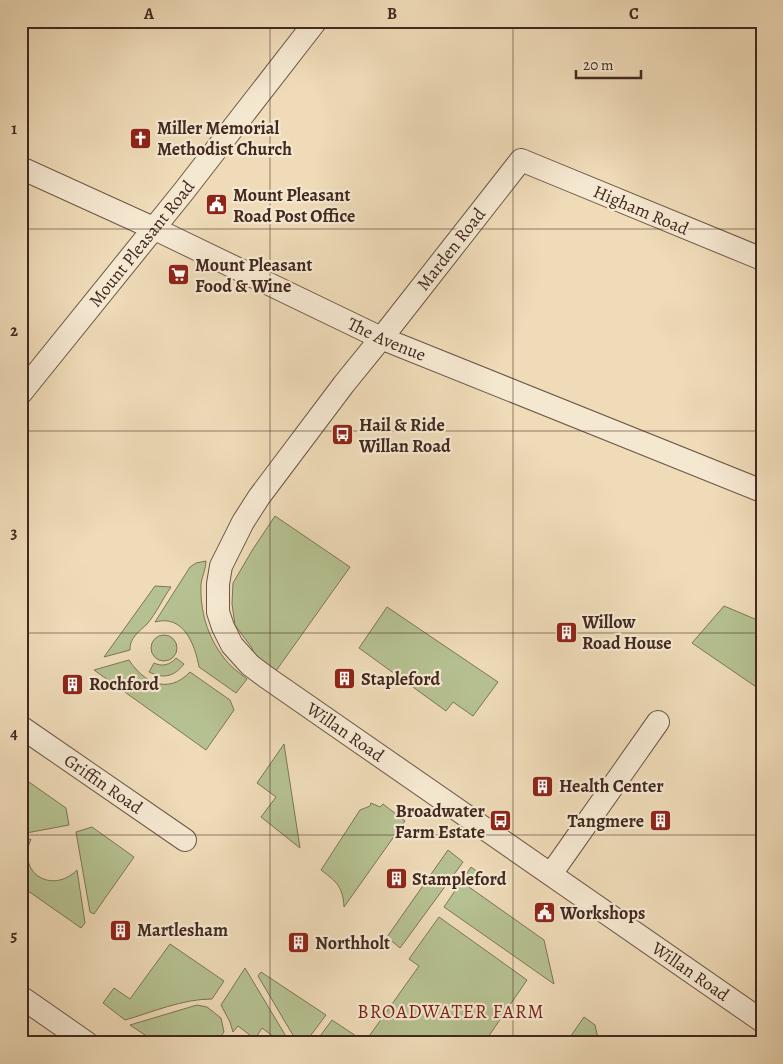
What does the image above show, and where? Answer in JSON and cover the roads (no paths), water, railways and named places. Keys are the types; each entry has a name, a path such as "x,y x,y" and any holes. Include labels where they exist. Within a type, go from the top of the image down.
{"street":[{"name":"Mount Pleasant Road","path":"21,392 184,191 316,21"},
{"name":"Higham Road","path":"521,160 762,259"},
{"name":"Marden Road","path":"381,338 521,160"},
{"name":"The Avenue","path":"21,168 153,228 381,338 762,491"},
{"name":"Willan Road","path":"381,338 307,432 243,522 221,566 218,612 232,645 266,678 762,1021"},
{"path":"551,874 658,722"},
{"name":"Griffin Road","path":"21,727 185,840"},
{"path":"21,997 86,1043"}],"place":[{"name":"Miller Memorial Methodist Church","path":"141,138"},
{"name":"Mount Pleasant Road Post Office","path":"217,205"},
{"name":"Mount Pleasant Food & Wine","path":"179,275"},
{"name":"Hail & Ride Willan Road","path":"343,435"},
{"name":"Willow Road House","path":"566,632"},
{"name":"Stapleford","path":"345,679"},
{"name":"Rochford","path":"73,684"},
{"name":"Health Center","path":"543,786"},
{"name":"Broadwater Farm Estate","path":"501,821"},
{"name":"Tangmere","path":"660,821"},
{"name":"Stampleford","path":"396,879"},
{"name":"Workshops","path":"544,913"},
{"name":"Martlesham","path":"121,930"},
{"name":"Northholt","path":"299,943"}],"district":[{"name":"BROADWATER FARM","path":"451,1012"}]}
